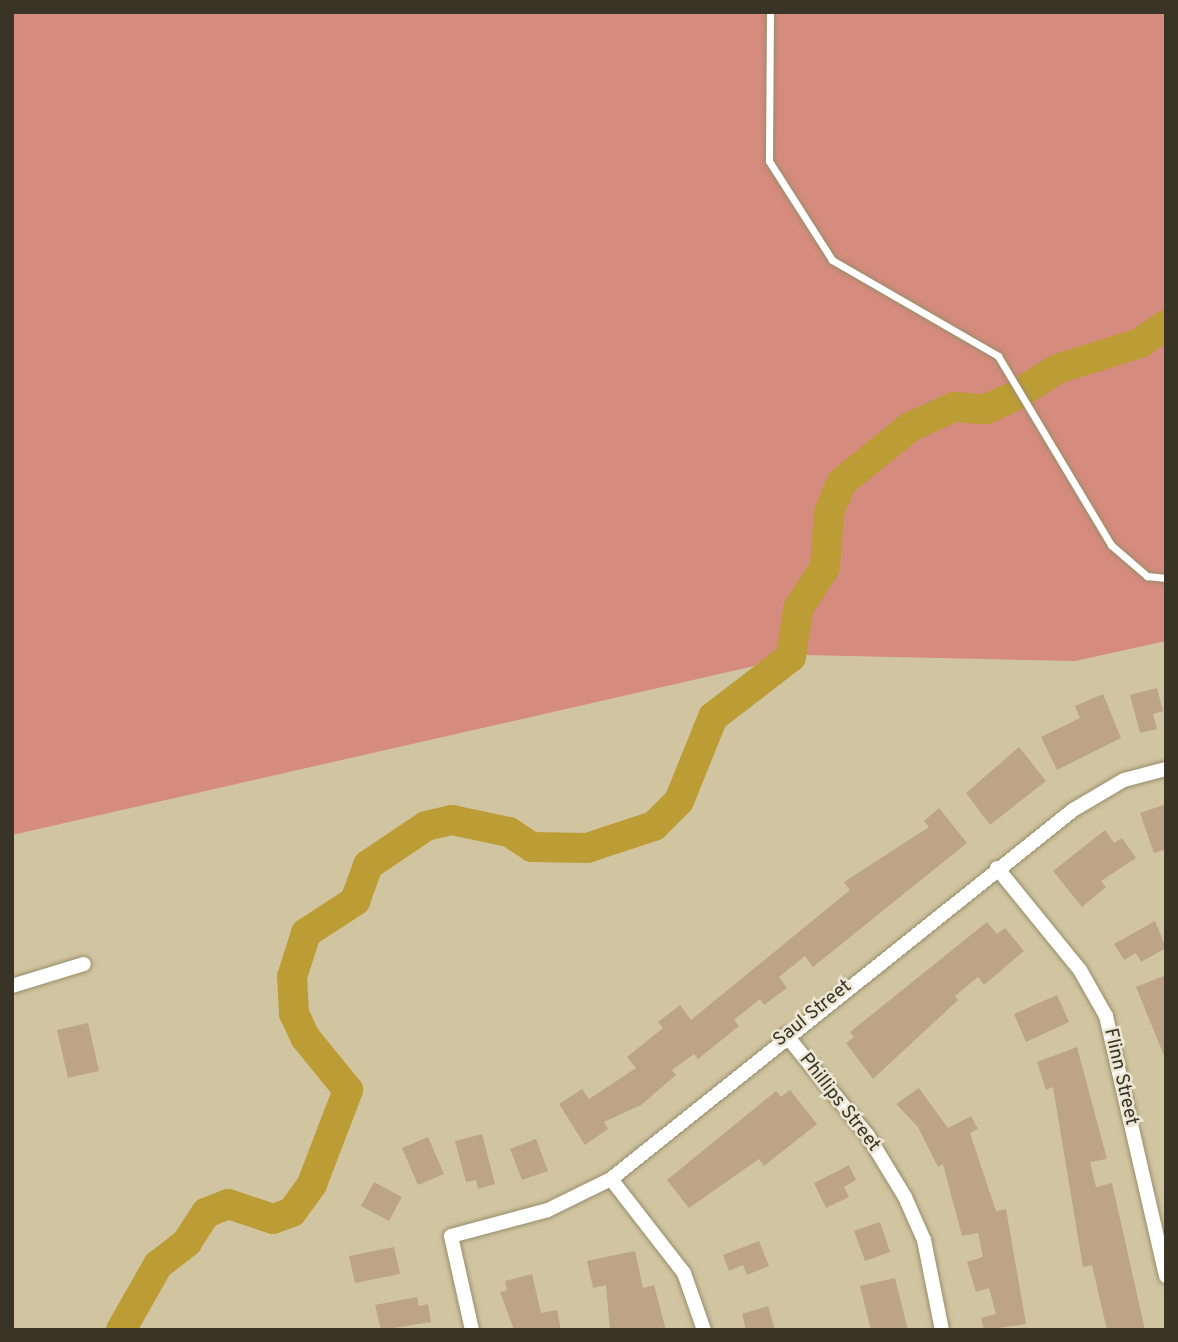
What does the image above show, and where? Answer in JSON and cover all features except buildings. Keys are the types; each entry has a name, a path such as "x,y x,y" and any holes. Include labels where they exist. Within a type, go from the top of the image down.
{"street":[{"name":"Saul Street","path":"472,1330 451,1236 548,1210 611,1179 786,1035 1073,810 1124,780 1166,769"},
{"name":"Flinn Street","path":"997,868 1080,970 1106,1016 1166,1276"},
{"path":"12,986 84,964"},
{"name":"Phillips Street","path":"786,1035 868,1136 905,1197 924,1240 942,1330"},
{"path":"611,1179 684,1273 704,1330"}],"lane":[{"path":"770,12 769,161 832,261 998,356 1111,545 1147,576 1166,578"}],"shaded area":[{"path":"12,12 1166,12 1166,641 1075,661 803,655 12,835"}],"waterway":[{"path":"1027,388 1057,369 1140,343 1166,325"},
{"path":"121,1330 158,1265 187,1242 206,1213 228,1204 273,1219 292,1212 312,1184 348,1090 305,1037 294,1013 292,977 306,933 355,901 368,865 426,826 452,820 509,832 532,847 587,848 654,826 679,801 713,717 791,657 798,609 825,567 829,512 842,482 910,427 954,407 986,409 1013,397"}]}
